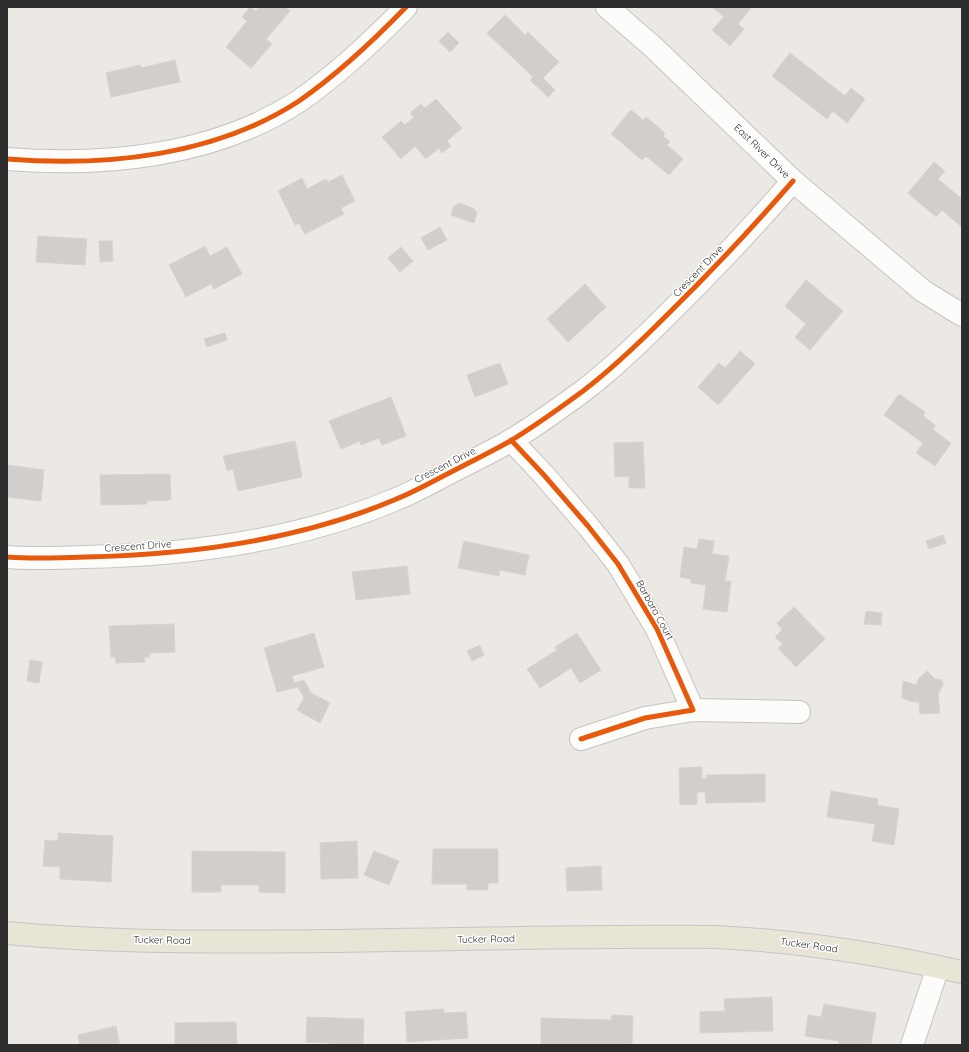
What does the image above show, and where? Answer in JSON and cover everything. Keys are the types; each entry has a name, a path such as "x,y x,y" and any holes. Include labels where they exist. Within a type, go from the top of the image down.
{"main road":[{"name":"Tucker Road","path":"7,933 88,938 252,942 716,937 787,942 854,952 962,972"}],"street":[{"path":"7,159 59,162 98,161 137,157 194,146 234,134 281,111 298,101 330,78 406,7"},
{"name":"East River Drive","path":"608,7 658,52 793,180 923,291 962,315"},
{"name":"Crescent Drive","path":"7,558 110,557 175,552 246,542 301,530 347,517 393,500 436,480 511,440 585,390 640,341 719,263 793,180"},
{"name":"Barbara Court","path":"511,440 548,480 618,564 657,629 693,710"},
{"path":"581,739 645,718 693,710 799,712"},
{"path":"912,1045 938,967"}],"building":[{"path":"250,7 256,11 259,7 285,7 290,11 266,39 272,44 251,68 226,47 247,21 242,17"},
{"path":"712,7 752,7 738,24 744,29 730,46 712,30 724,17"},
{"path":"505,15 525,35 528,32 559,62 543,78 555,90 548,97 530,80 533,77 487,33"},
{"path":"448,32 459,43 450,52 439,41"},
{"path":"790,53 845,96 851,88 865,99 847,123 833,111 827,119 772,76"},
{"path":"175,60 180,82 111,97 106,73 140,65 141,68"},
{"path":"436,99 462,128 447,141 451,146 442,153 439,148 426,159 415,146 401,159 382,137 401,121 405,125 414,117 410,113 421,104 425,108"},
{"path":"631,110 643,120 646,117 665,133 663,136 670,142 667,145 683,159 669,175 646,156 642,160 611,134"},
{"path":"934,162 945,171 938,179 962,199 962,227 942,210 936,217 908,193"},
{"path":"342,175 355,201 341,208 344,214 305,234 299,223 295,225 278,191 302,178 307,189 326,179 328,182"},
{"path":"460,203 474,209 477,213 474,223 451,215 454,206"},
{"path":"440,227 447,240 428,250 421,238"},
{"path":"38,236 87,239 85,265 36,262"},
{"path":"99,241 112,241 113,261 100,262"},
{"path":"205,246 210,256 227,247 242,274 214,289 211,284 186,297 169,265"},
{"path":"401,247 413,261 400,272 388,258"},
{"path":"806,280 843,311 810,350 795,337 806,324 785,306"},
{"path":"585,284 606,307 568,342 547,319"},
{"path":"225,333 227,340 207,347 204,339"},
{"path":"740,351 755,364 718,405 698,387 719,363 725,368"},
{"path":"500,363 508,384 475,397 467,375"},
{"path":"899,394 925,412 923,416 935,425 933,430 951,443 935,466 916,453 923,443 884,415"},
{"path":"391,397 406,436 382,445 379,438 361,445 360,441 341,449 329,421"},
{"path":"295,441 302,477 238,491 233,469 227,471 223,456"},
{"path":"643,442 645,488 629,488 629,476 615,477 614,443"},
{"path":"7,465 44,470 41,501 7,497"},
{"path":"170,474 171,500 147,501 147,504 101,505 100,475"},
{"path":"943,535 946,543 929,549 926,541"},
{"path":"699,539 714,541 712,554 729,556 725,581 731,581 727,612 703,609 706,585 691,583 691,579 680,577 684,547 697,549"},
{"path":"464,541 529,555 525,575 500,570 499,576 458,568"},
{"path":"407,566 410,594 356,600 352,572"},
{"path":"794,607 825,639 796,667 778,648 783,644 775,637 782,630 777,623"},
{"path":"866,611 882,613 881,625 864,624"},
{"path":"174,624 175,652 150,653 150,657 144,657 145,662 116,663 115,657 111,657 109,626"},
{"path":"314,633 324,667 292,676 294,683 304,680 311,693 330,703 320,723 297,710 304,698 298,687 277,692 264,648"},
{"path":"577,633 601,670 580,683 571,668 540,688 527,669 557,650 555,647"},
{"path":"480,645 484,655 472,661 467,651"},
{"path":"30,660 42,662 39,683 27,681"},
{"path":"927,671 935,679 942,680 943,683 938,694 940,713 920,714 919,702 913,702 902,698 903,681 916,685 919,678"},
{"path":"702,767 702,779 707,779 706,775 765,774 765,802 706,803 705,792 697,792 697,804 680,805 679,768"},
{"path":"831,791 878,799 877,805 899,809 894,845 872,841 875,824 827,817"},
{"path":"58,833 113,836 111,882 60,879 60,867 43,866 45,840 58,841"},
{"path":"357,841 358,878 321,879 320,843"},
{"path":"433,849 498,849 498,883 488,883 488,890 467,890 467,884 432,884"},
{"path":"192,851 285,852 285,893 259,892 259,885 221,885 221,892 192,892"},
{"path":"374,851 399,861 389,885 364,875"},
{"path":"601,866 602,890 567,891 566,868"},
{"path":"772,997 773,1031 700,1033 700,1012 725,1011 724,999"},
{"path":"824,1004 876,1013 871,1045 838,1045 839,1041 805,1036 808,1015 821,1017"},
{"path":"443,1009 444,1013 466,1012 468,1038 407,1042 405,1012"},
{"path":"612,1015 633,1016 632,1045 541,1045 541,1018 611,1020"},
{"path":"307,1017 364,1019 363,1045 330,1045 330,1043 306,1042"},
{"path":"236,1022 237,1045 175,1045 175,1023"},
{"path":"116,1026 120,1045 80,1045 78,1035"}],"cycle path":[{"path":"7,159 44,161 120,159 158,154 196,146 232,134 266,120 313,91 355,57 406,7"},
{"path":"7,557 46,558 124,556 202,549 242,543 281,536 319,526 357,514 410,493 512,440 594,383 635,346 698,284 793,181"},
{"path":"511,440 588,526 618,564 657,629 693,710 645,718 581,739"}]}
